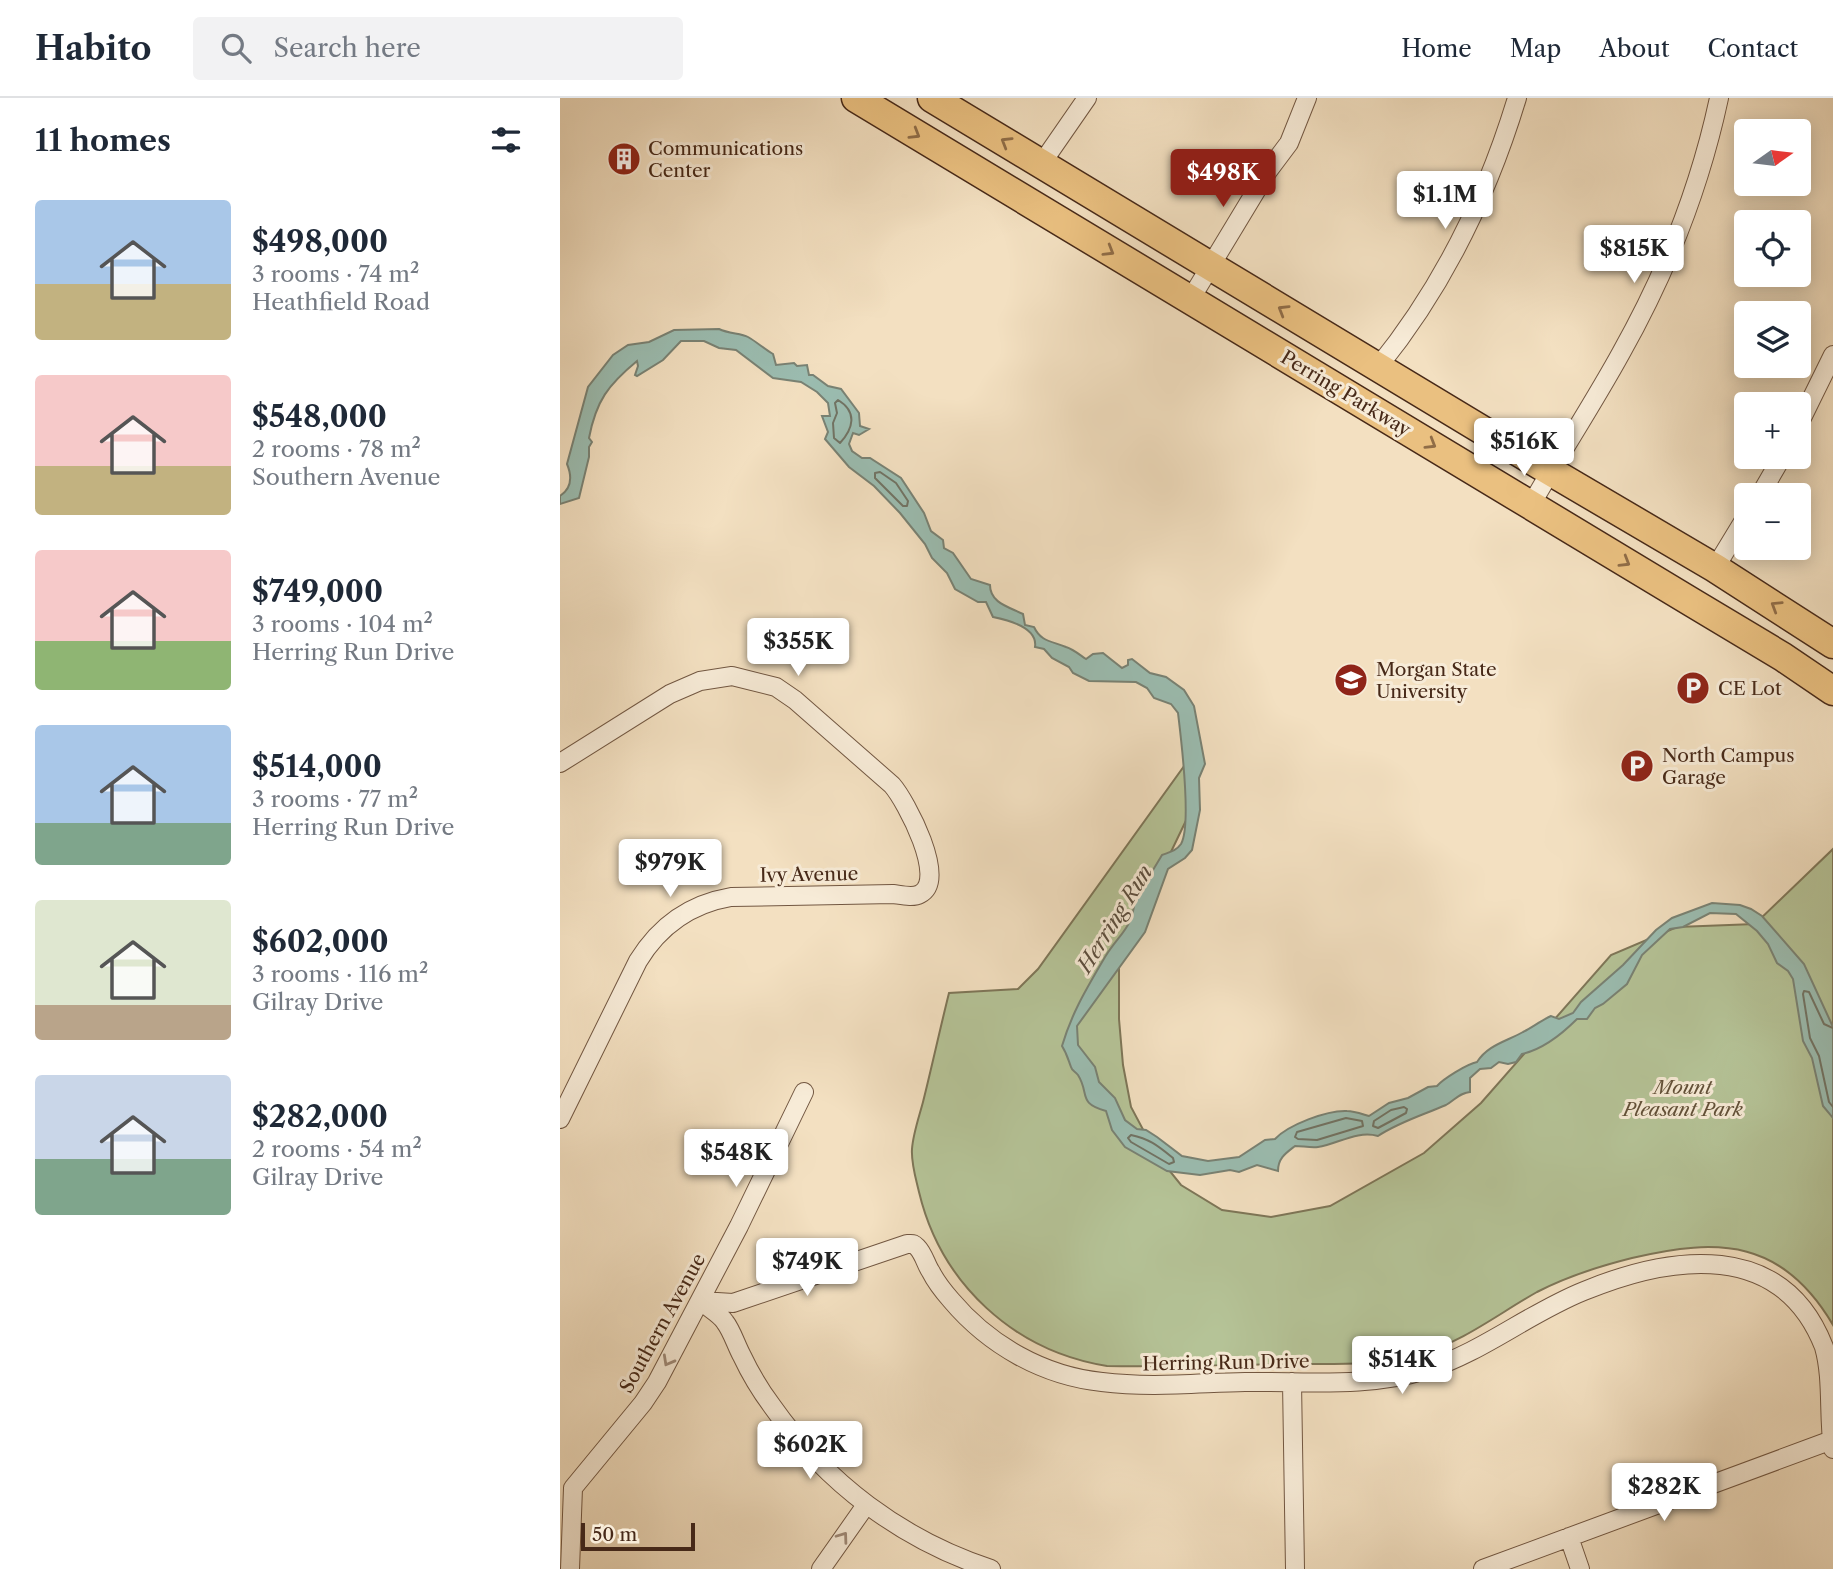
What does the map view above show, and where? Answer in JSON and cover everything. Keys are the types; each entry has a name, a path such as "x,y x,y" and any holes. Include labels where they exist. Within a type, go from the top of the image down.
{"main road":[{"name":"Perring Parkway","path":"856,98 1783,657 1833,691"},
{"name":"Perring Parkway","path":"932,98 1715,568 1833,644"}],"street":[{"path":"1042,163 1087,98"},
{"path":"1190,300 1268,171 1289,143 1307,98"},
{"path":"1378,368 1410,328 1470,226 1494,170 1517,98"},
{"path":"1531,505 1621,354 1658,281 1685,217 1712,131 1719,98"},
{"path":"1811,400 1833,355"},
{"path":"1715,568 1734,537"},
{"name":"Ivy Avenue","path":"560,763 670,694 700,681 732,676 776,687 814,716 892,785 903,798 924,849 930,879 922,894 914,896 757,895 711,901 674,919 647,946 560,1119"},
{"name":"Southern Avenue","path":"570,1569 566,1486 643,1403 701,1301 804,1092"},
{"name":"Herring Run Drive","path":"701,1301 733,1303 913,1244 946,1294 982,1331 1017,1355 1059,1373 1122,1384 1371,1380 1408,1375 1469,1353 1560,1302 1632,1275 1683,1265 1731,1265 1749,1270 1783,1290 1817,1332 1830,1371 1832,1444"},
{"path":"701,1301 725,1321 758,1385 787,1426 826,1469 887,1520 937,1548 991,1569"},
{"path":"1292,1382 1295,1569"},
{"path":"1483,1569 1832,1444"},
{"path":"821,1569 866,1505"},
{"path":"1569,1537 1580,1569"}],"green space":[{"name":"Mount Pleasant Park","path":"1187,762 1193,806 1119,960 1119,1019 1123,1065 1131,1107 1156,1154 1181,1185 1222,1210 1271,1217 1330,1206 1424,1153 1481,1103 1611,955 1677,927 1755,924 1833,849 1833,1325 1814,1297 1793,1276 1771,1261 1747,1252 1721,1248 1664,1251 1596,1268 1537,1292 1466,1335 1436,1349 1405,1358 1373,1362 1107,1366 1073,1358 1041,1345 1012,1329 986,1308 964,1284 945,1256 930,1225 912,1160 915,1131 949,993 1018,989 1038,969"}],"water":[{"name":"Herring Run","path":"719,329 751,339 773,354 776,365 807,365 809,375 828,386 841,389 859,413 860,426 869,429 859,435 853,433 849,444 852,451 862,458 870,458 901,478 924,513 931,531 943,540 944,548 953,553 971,579 990,585 997,600 1023,614 1025,625 1034,627 1044,638 1071,649 1086,659 1093,654 1103,653 1122,668 1132,659 1150,673 1166,677 1184,690 1194,706 1205,764 1199,778 1200,810 1192,850 1168,869 1145,932 1077,1026 1078,1045 1095,1067 1099,1082 1115,1098 1125,1120 1137,1129 1146,1130 1182,1156 1208,1161 1239,1157 1265,1140 1275,1139 1298,1124 1319,1116 1347,1111 1369,1116 1389,1103 1437,1086 1456,1072 1477,1062 1492,1048 1547,1018 1551,1016 1559,1019 1573,1013 1581,1002 1623,965 1656,930 1672,918 1712,903 1740,905 1762,916 1804,964 1833,1027 1833,1118 1823,1106 1812,1058 1803,1041 1793,979 1788,971 1777,963 1768,944 1757,931 1736,914 1710,913 1683,927 1670,929 1642,955 1627,984 1595,1008 1587,1019 1577,1019 1538,1049 1522,1054 1516,1062 1499,1062 1491,1068 1480,1069 1470,1078 1470,1092 1378,1136 1355,1136 1318,1147 1295,1146 1281,1159 1278,1171 1257,1165 1239,1172 1230,1170 1200,1175 1167,1171 1125,1147 1112,1130 1106,1111 1088,1101 1062,1046 1070,1022 1086,990 1105,957 1126,929 1132,915 1135,894 1144,885 1162,855 1175,850 1181,844 1186,801 1178,713 1171,704 1154,698 1147,688 1136,682 1089,681 1073,673 1044,649 1035,647 1035,640 1027,630 993,617 986,602 978,602 955,589 947,573 932,558 925,544 900,513 874,486 849,467 825,439 828,432 822,416 830,416 828,403 801,382 773,378 736,350 719,348 704,341 681,341 663,360 637,376 637,361 611,386 595,414 589,438 592,442 579,498 560,504 560,496 570,482 567,464 588,387 613,355 628,345 649,342 674,330"}],"place":[{"name":"Communications Center","path":"624,159"},
{"name":"Morgan State University","path":"1351,680"},
{"name":"CE Lot","path":"1693,688"},
{"name":"North Campus Garage","path":"1637,766"}]}
